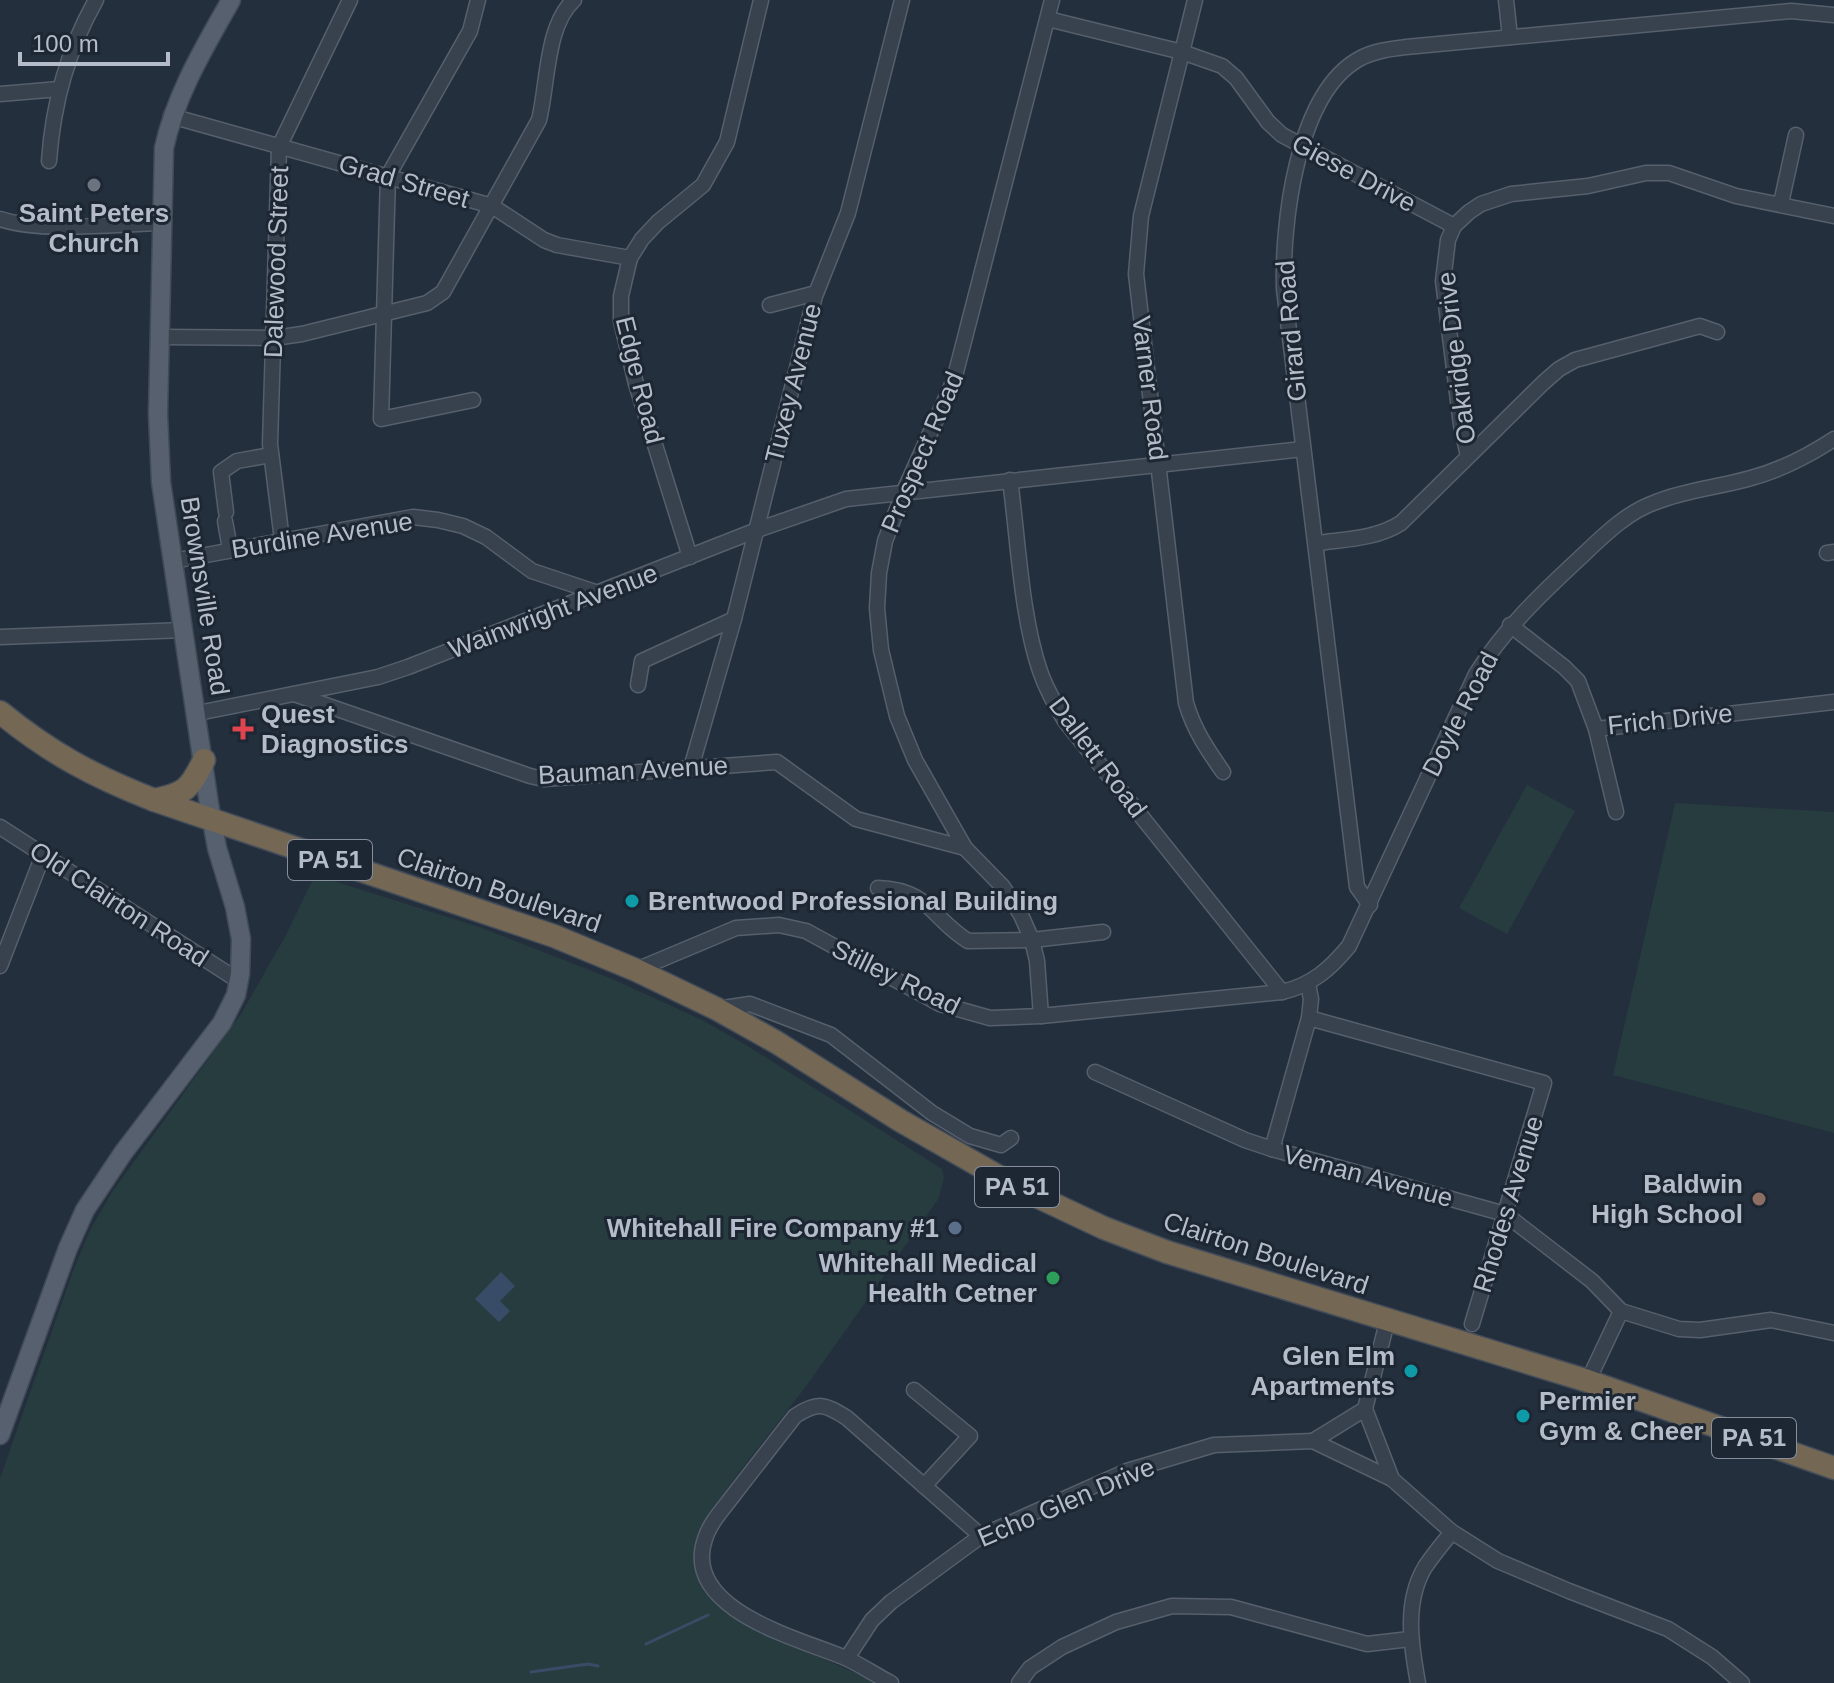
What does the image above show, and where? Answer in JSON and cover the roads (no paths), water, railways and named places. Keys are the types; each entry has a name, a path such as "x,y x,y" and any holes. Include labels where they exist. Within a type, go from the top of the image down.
{"highway":[{"name":"Clairton Boulevard","path":"0,712 63,759 102,780 554,936 636,970 776,1042 967,1161 1054,1205 1167,1252 1387,1322 1588,1381 1834,1468"},
{"path":"154,800 176,796 188,788 204,760"}],"main road":[{"name":"Brownsville Road","path":"0,1435 68,1248 85,1210 123,1153 222,1023 236,995 239,981 241,939 212,820 161,482 158,414 164,148 171,116 194,66 231,0"}],"street":[{"path":"49,161 52,121 59,89 70,55 96,0"},
{"name":"Dalewood Street","path":"282,540 271,455 279,147 350,0"},
{"path":"473,400 381,419 388,176 470,31 478,0"},
{"path":"159,337 274,338 427,303 443,292 539,120 556,23 574,0"},
{"name":"Edge Road","path":"690,557 636,384 621,321 621,296 630,258 658,222 703,185 727,142 761,0"},
{"name":"Tuxey Avenue","path":"691,768 734,619 816,293 848,213 902,0"},
{"name":"Prospect Road","path":"1041,1016 1037,961 1021,915 1003,887 965,848 915,760 889,691 877,608 885,541 954,380 1052,0"},
{"name":"Varner Road","path":"1195,0 1141,216 1136,274 1186,703 1200,740 1223,772"},
{"path":"1506,0 1510,37"},
{"name":"Girard Road","path":"1370,905 1357,887 1284,289 1285,229 1302,147 1318,101 1343,70 1360,58 1406,47 1791,11 1834,15"},
{"name":"Giese Drive","path":"1048,19 1182,52 1222,66 1236,78 1268,122 1282,135 1454,226"},
{"path":"0,94 59,89"},
{"name":"Grad Street","path":"171,116 492,206 544,240 557,245 630,258"},
{"path":"1781,203 1796,135"},
{"path":"1454,226 1469,212 1495,198 1588,186 1646,173 1669,173 1736,196 1834,216"},
{"path":"0,219 25,224 162,223"},
{"name":"Oakridge Drive","path":"1454,226 1446,249 1443,281 1461,425 1468,456"},
{"path":"770,305 816,293"},
{"path":"1317,543 1388,531 1401,523 1543,383 1575,360 1700,326 1717,332"},
{"name":"Doyle Road","path":"1308,984 1322,975 1349,946 1476,674 1510,625 1604,535 1638,510 1657,501 1784,467 1834,439"},
{"name":"Wainwright Avenue","path":"198,713 378,677 757,530 846,499 1303,449"},
{"path":"230,549 221,472 237,461 271,455"},
{"name":"Dallett Road","path":"1010,480 1030,635 1049,694 1065,721 1282,992"},
{"name":"Burdine Avenue","path":"173,561 413,517 463,526 486,537 532,571 598,593"},
{"path":"638,685 642,661 734,619"},
{"name":"Frich Drive","path":"1510,625 1578,681 1596,729 1834,702"},
{"path":"0,637 184,630"},
{"name":"Bauman Avenue","path":"293,694 544,779 777,762 856,819 965,848"},
{"path":"1596,729 1616,812"},
{"name":"Old Clairton Road","path":"0,827 239,981"},
{"path":"0,966 43,855"},
{"path":"878,888 894,889 917,897 968,941 1032,940 1103,932"},
{"name":"Stilley Road","path":"636,970 736,928 779,925 806,931 940,1004 990,1018 1041,1016 1282,992 1308,984"},
{"path":"1272,1149 1309,1018 1311,999 1308,984"},
{"name":"Clairton Boulevard","path":"717,1009 750,1004 831,1035 893,1086 970,1136 1001,1145 1011,1138"},
{"name":"Rhodes Avenue","path":"1309,1018 1544,1083 1472,1324"},
{"name":"Veman Avenue","path":"1095,1072 1245,1140 1505,1214 1592,1281 1621,1311"},
{"path":"1588,1381 1621,1311 1679,1329 1700,1330 1771,1320 1834,1333"},
{"path":"1387,1322 1365,1409 1392,1479"},
{"path":"914,1390 970,1436 924,1486"},
{"path":"891,1683 847,1658 755,1621 724,1603 707,1580 703,1561 704,1540 718,1515 795,1416 810,1406 828,1406 847,1418 981,1536"},
{"path":"1313,1441 1365,1409"},
{"name":"Echo Glen Drive","path":"847,1658 872,1620 891,1602 981,1536 1127,1471 1214,1445 1313,1441 1392,1479 1452,1532 1498,1561 1668,1629 1712,1657 1742,1683"},
{"path":"1418,1683 1410,1639 1412,1604 1424,1569 1452,1532"},
{"path":"1019,1683 1030,1668 1062,1647 1116,1622 1172,1606 1231,1607 1367,1644 1410,1639"}],"water":[{"path":"501,1272 515,1286 500,1301 510,1311 499,1322 475,1299"}],"waterway":[{"path":"646,1644 708,1615"},
{"path":"531,1672 588,1664 598,1666"}],"place":[{"name":"Saint Peters Church","path":"94,185"},
{"name":"Quest Diagnostics","path":"243,729"},
{"name":"Brentwood Professional Building","path":"632,901"},
{"name":"Baldwin High School","path":"1759,1199"},
{"name":"Whitehall Fire Company #1","path":"955,1228"},
{"name":"Whitehall Medical Health Cetner","path":"1053,1278"},
{"name":"Glen Elm Apartments","path":"1411,1371"},
{"name":"Permier Gym & Cheer","path":"1523,1416"}]}
